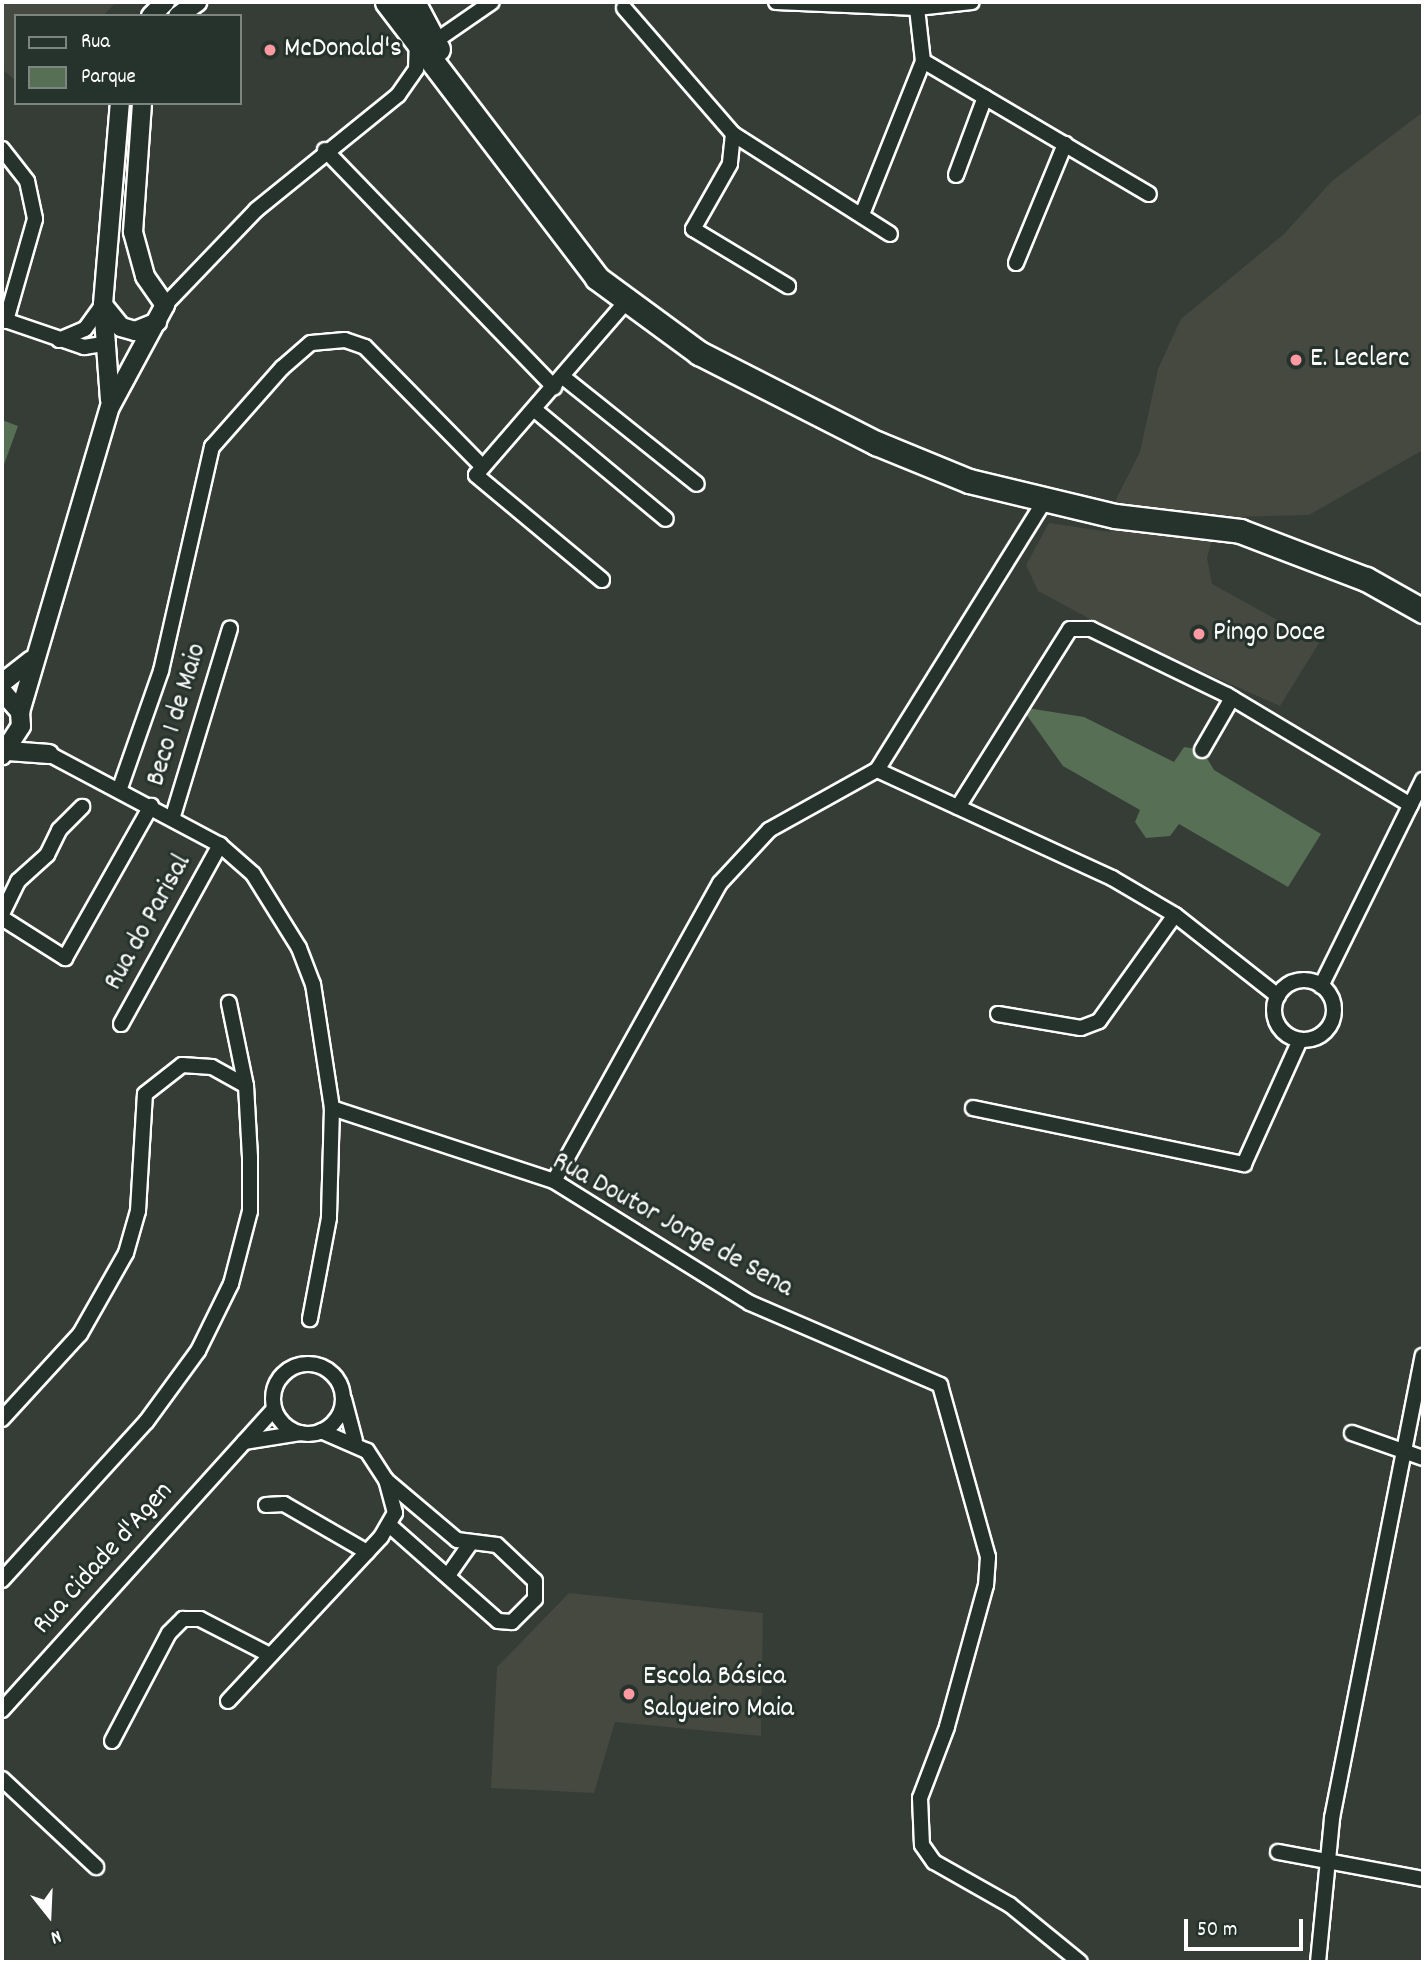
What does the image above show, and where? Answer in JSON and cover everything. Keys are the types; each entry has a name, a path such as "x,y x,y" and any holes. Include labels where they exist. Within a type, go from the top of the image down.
{"main road":[{"path":"387,2 425,40 574,251 626,302 752,383 876,443 969,481 1115,516 1240,531 1366,579 1423,611"},
{"path":"413,2 425,40"}],"street":[{"path":"181,14 197,2"},
{"path":"110,407 165,305 325,150 398,95 419,60 425,40 492,2"},
{"path":"776,2 918,8 972,2"},
{"path":"624,8 733,134 863,212 890,234"},
{"path":"863,212 923,61 918,8"},
{"path":"923,61 1149,194"},
{"path":"956,175 985,97"},
{"path":"120,105 103,304 113,377 110,407 31,660 21,719 5,753 49,754 173,816 220,845 253,874 299,948 313,984 332,1108 330,1218 310,1319"},
{"path":"142,105 133,232 145,276 165,305"},
{"path":"733,134 730,164 693,229 788,286"},
{"path":"1016,263 1065,144"},
{"path":"2,149 27,181 35,219 4,320 83,348 113,377"},
{"path":"325,150 559,382 697,484"},
{"path":"602,580 476,475 626,302"},
{"path":"103,304 121,327 135,331 157,323"},
{"path":"59,340 85,329 103,304"},
{"path":"120,788 161,671 212,447 282,368 312,342 345,340 365,347 483,467"},
{"path":"83,348 108,343"},
{"path":"535,410 666,519"},
{"path":"554,1181 737,859 769,830 877,770 1045,500"},
{"name":"Beco 1 de Maio","path":"173,816 230,628"},
{"path":"958,807 1070,629 1091,629 1232,698 1411,806"},
{"path":"2,682 31,660"},
{"path":"2,691 49,754"},
{"path":"1202,750 1232,698"},
{"path":"877,770 1112,878 1175,915 1278,996"},
{"path":"1321,986 1423,780"},
{"path":"82,807 59,830 47,855 18,881 2,916 65,958 151,806"},
{"name":"Rua do Parisal","path":"121,1024 220,845"},
{"path":"998,1014 1081,1028 1099,1021 1175,915"},
{"path":"1302,981 1321,986 1333,1002 1332,1022 1318,1037 1300,1040 1278,1023 1278,996 1302,981"},
{"path":"2,1580 146,1422 198,1351 231,1284 250,1211 246,1086 229,1003"},
{"path":"973,1108 1244,1164 1300,1040"},
{"path":"2,1419 80,1334 126,1253 138,1211 145,1094 182,1065 212,1068 246,1086"},
{"name":"Rua Doutor Jorge de Sena","path":"332,1108 554,1181 750,1303 940,1385 987,1566 947,1727 920,1798 922,1845 934,1862 1027,1917 1080,1962"},
{"path":"1318,1962 1328,1860 1423,1356"},
{"path":"300,1433 274,1409 275,1386 303,1364 326,1368 343,1396 355,1441 386,1480 457,1540 497,1545 535,1581 535,1599 512,1622 498,1621 449,1574 389,1525"},
{"path":"321,1431 338,1417 343,1396"},
{"name":"Rua Cidade d'Agen","path":"2,1710 274,1409"},
{"path":"244,1442 321,1431 355,1441"},
{"path":"1352,1433 1423,1458"},
{"path":"228,1701 389,1525 396,1513 386,1480"},
{"path":"266,1505 284,1504 367,1552"},
{"path":"449,1574 471,1542"},
{"path":"111,1741 169,1633 183,1619 201,1619 270,1655"},
{"path":"2,1779 96,1867"},
{"path":"1278,1852 1423,1880"}],"shaded area":[{"path":"2,2 116,2 105,14 14,14 14,79 2,69"},
{"path":"1423,112 1423,450 1309,515 1233,517 1213,536 1207,558 1212,584 1319,643 1280,706 1120,635 1038,591 1026,565 1049,523 1110,532 1117,497 1140,452 1158,369 1181,319 1284,234 1332,181"},
{"name":"Escola Básica Salgueiro Maia","path":"569,1593 763,1613 761,1736 615,1722 594,1793 491,1788 497,1667"}],"green space":[{"path":"2,420 18,426 2,470"},
{"path":"1021,707 1084,717 1174,762 1184,747 1202,750 1214,770 1321,834 1288,887 1179,824 1170,836 1146,838 1135,822 1140,810 1063,766"}],"place":[{"name":"McDonald's","path":"270,50"},
{"name":"E. Leclerc","path":"1296,360"},
{"name":"Pingo Doce","path":"1199,634"},
{"name":"Escola Básica Salgueiro Maia","path":"629,1694"}]}
